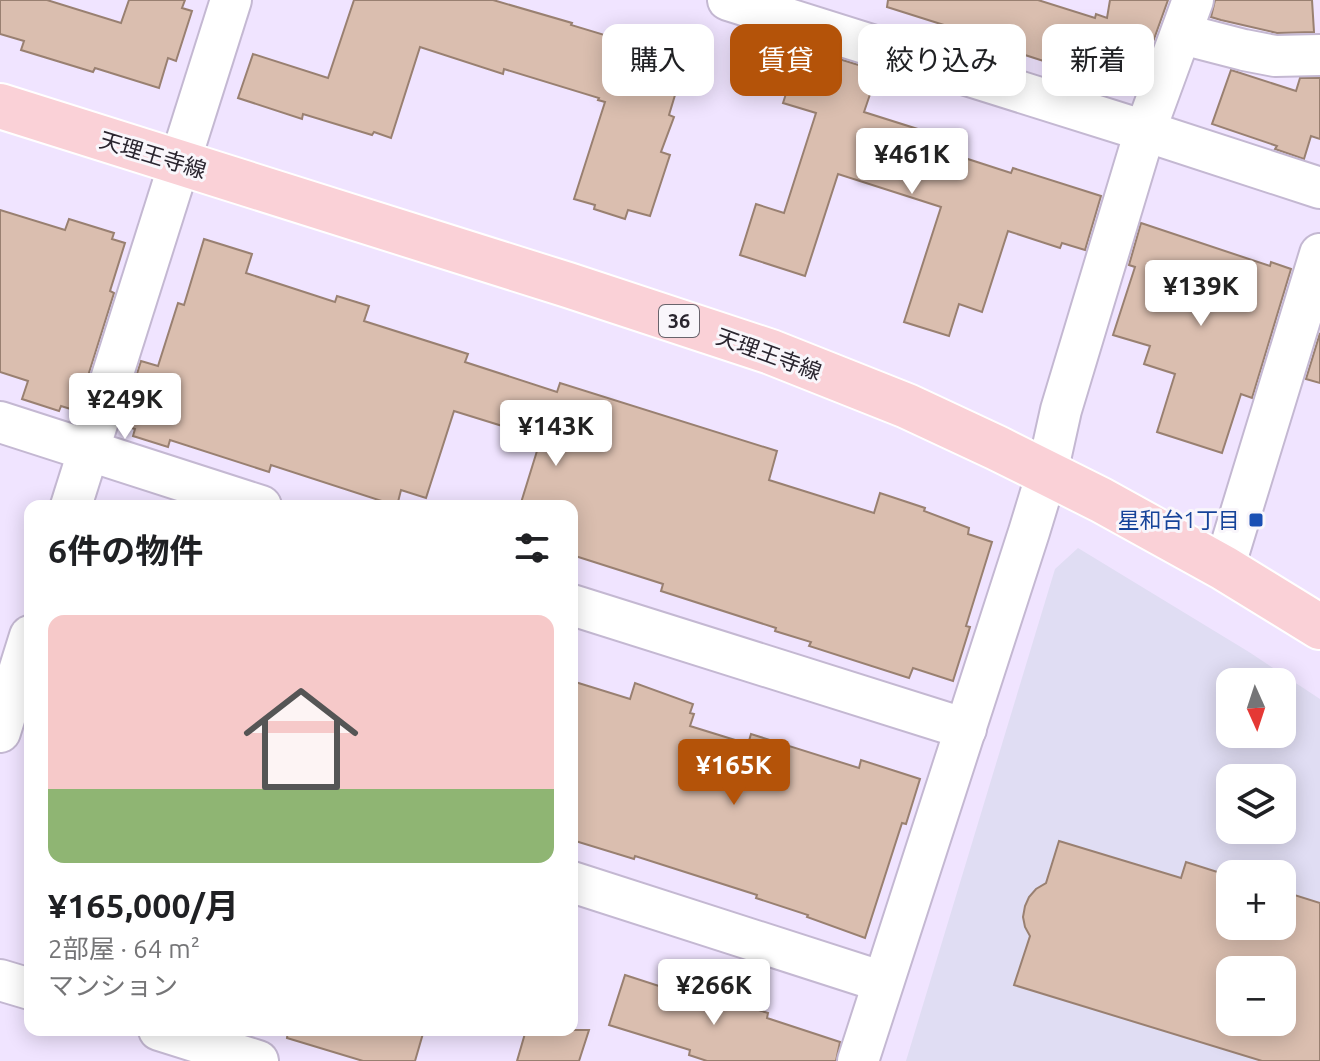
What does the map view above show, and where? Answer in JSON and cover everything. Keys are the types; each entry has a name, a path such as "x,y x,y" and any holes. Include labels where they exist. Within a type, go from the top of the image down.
{"main road":[{"name":"天理王寺線","path":"0,106 771,352 907,406 1101,500 1224,568 1320,627"}],"street":[{"path":"73,500 231,0"},
{"path":"728,0 1320,188"},
{"path":"858,1061 1047,473 1061,410 1145,131 1187,17 1244,50 1275,56 1320,55"},
{"path":"1224,568 1320,254"},
{"path":"0,422 242,500"},
{"path":"578,607 966,729"},
{"path":"10,711 24,658"},
{"path":"578,884 883,982"},
{"path":"0,980 24,987"},
{"path":"178,1036 258,1061"}],"shaded area":[{"path":"1078,548 1273,668 1216,668 1216,748 1296,748 1296,683 1320,699 1320,1061 906,1061 1055,569"}],"building":[{"path":"0,0 47,0 121,23 129,0 185,0 182,8 192,11 176,61 168,58 159,88 21,50 24,41 0,34"},
{"path":"354,0 493,0 602,34 602,96 675,96 669,115 674,117 661,152 670,155 650,216 628,210 625,219 594,209 595,205 574,199 605,102 504,69 503,74 420,47 391,138 303,114 302,119 238,98 253,54 328,78"},
{"path":"888,0 1038,0 1095,18 1096,14 1107,18 1110,0 1168,0 1154,39 1154,24 1042,24 1042,60 1026,55 1026,24 941,24 887,7"},
{"path":"1215,0 1312,0 1314,32 1277,33 1211,17"},
{"path":"842,60 858,65 858,96 869,96 864,112 924,131 922,137 939,143 937,149 1011,173 1013,168 1101,196 1085,250 1062,243 1060,248 1008,231 982,312 959,304 949,336 904,322 941,207 838,174 805,276 740,255 756,204 784,213 816,113 783,103 785,96 842,96"},
{"path":"1231,70 1296,91 1300,78 1320,78 1320,139 1311,136 1304,159 1275,149 1277,146 1212,124"},
{"path":"0,210 65,230 69,219 114,233 112,239 125,243 110,291 114,293 77,411 61,406 59,411 22,399 28,381 0,372"},
{"path":"1141,223 1270,266 1271,262 1291,269 1252,398 1241,394 1222,453 1157,432 1175,374 1144,364 1150,346 1113,335 1135,267 1129,265"},
{"path":"204,239 252,254 246,273 335,302 337,296 369,306 364,321 468,354 465,362 557,392 560,383 777,451 769,480 874,513 880,493 925,508 924,511 969,528 968,534 992,542 953,681 913,668 909,678 809,646 811,642 775,631 776,628 661,591 663,584 578,557 578,500 522,500 541,438 454,411 426,498 401,490 398,500 379,500 271,465 269,472 170,440 168,447 133,436 135,429 121,425 141,361 158,366 178,303 184,305"},
{"path":"1320,333 1320,383 1306,379"},
{"path":"578,683 630,699 635,683 693,704 690,726 748,744 751,734 859,768 861,760 920,779 906,824 902,823 865,938 756,898 757,895 635,856 634,859 578,842"},
{"path":"1059,841 1181,878 1186,862 1216,872 1216,940 1296,940 1296,895 1320,903 1320,1061 1262,1061 1014,985 1030,936 1023,917 1025,906 1036,889 1046,883"},
{"path":"625,975 702,1000 704,993 768,1013 767,1018 840,1042 836,1061 707,1061 689,1055 690,1050 609,1025"},
{"path":"578,1030 589,1030 579,1061 517,1061 524,1036 578,1036"},
{"path":"422,1036 415,1061 363,1061 287,1038"}],"place":[{"name":"星和台1丁目","path":"1256,520"}]}
